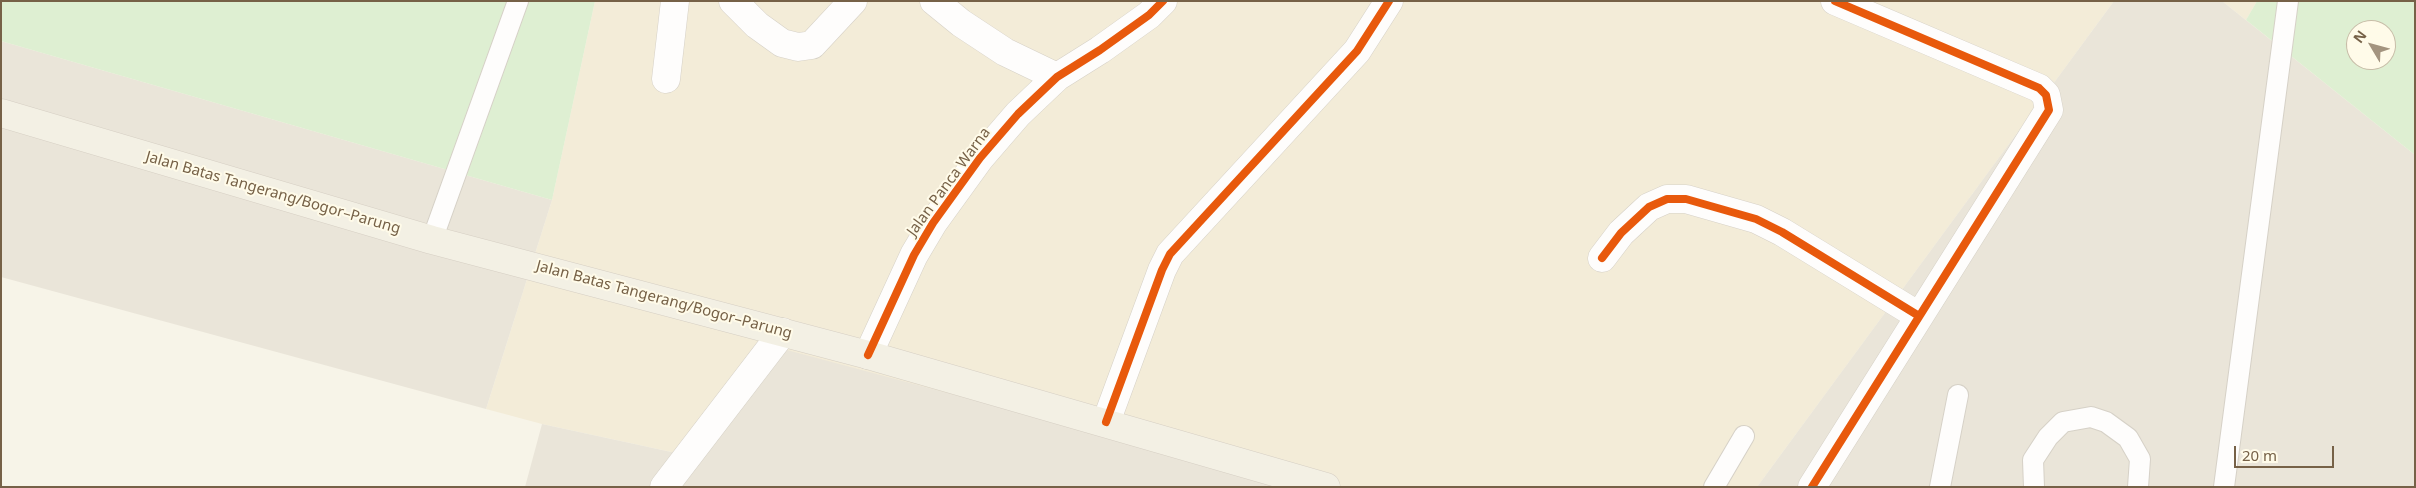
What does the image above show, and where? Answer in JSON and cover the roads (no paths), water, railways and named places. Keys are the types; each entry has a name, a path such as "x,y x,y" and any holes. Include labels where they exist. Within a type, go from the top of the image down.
{"main road":[{"name":"Jalan Batas Tangerang/Bogor–Parung","path":"1,113 432,240 868,355 1106,422 1319,486"}],"street":[{"path":"666,79 675,1"},
{"path":"733,1 757,26 782,43 798,47 812,45 852,1"},
{"path":"934,1 961,23 1005,52 1057,77"},
{"name":"Jalan Panca Warna","path":"868,355 914,254 933,223 980,158 1018,114 1057,77 1149,15 1163,1"},
{"path":"1106,422 1162,270 1170,254 1357,51 1389,1"},
{"path":"1812,487 2045,118 2049,102 2039,88 1835,1"},
{"path":"1602,258 1621,233 1649,207 1667,199 1686,200 1756,219 1782,232 1919,316"},
{"path":"664,487 783,332"}],"lane":[{"path":"432,240 518,1"},
{"path":"2224,487 2288,1"},
{"path":"1940,487 1958,395"},
{"path":"2034,487 2033,460 2048,437 2063,422 2090,417 2106,422 2128,438 2140,459 2138,487"},
{"path":"1714,487 1744,436"}]}
